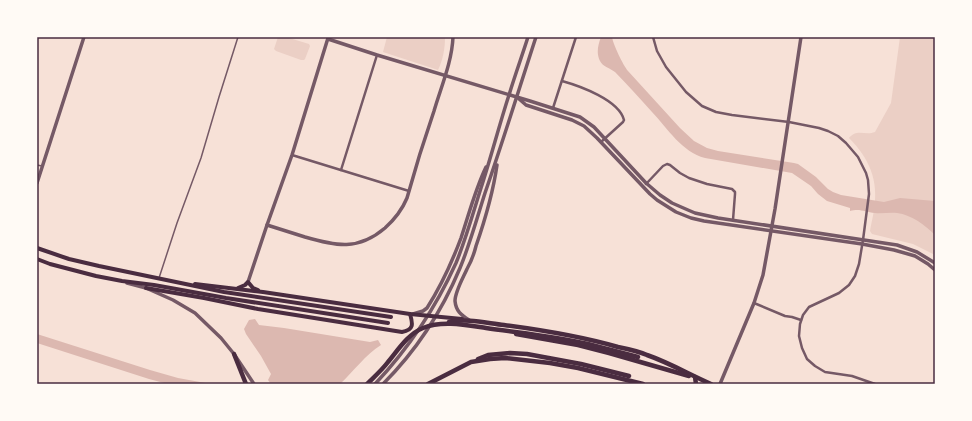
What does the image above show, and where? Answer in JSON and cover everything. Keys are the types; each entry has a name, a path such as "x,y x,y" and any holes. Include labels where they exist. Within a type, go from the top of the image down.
{"main road":[{"path":"37,248 99,266 224,292 390,317"},
{"path":"37,259 50,264 122,282 154,285 226,298 388,323"},
{"path":"177,282 260,291 410,314 457,318 471,321"},
{"path":"236,289 248,282 253,288 260,291"},
{"path":"146,288 258,309 402,332 407,332 412,326 410,314"},
{"path":"368,384 404,342 422,328 462,320 542,330 594,340 647,355 711,384"},
{"path":"440,324 460,324 530,333 587,344 638,357"},
{"path":"485,328 610,353 683,375 695,377"},
{"path":"428,384 488,355 510,353 527,354 581,364 629,376"},
{"path":"234,354 246,384"},
{"path":"471,362 505,358 550,363 578,368 643,384"},
{"path":"695,377 696,384"}],"street":[{"path":"37,183 84,37"},
{"path":"267,225 330,244 350,245 373,237 395,218 404,206 409,191 445,75 453,37"},
{"path":"375,384 402,352 419,328 443,289 462,248 528,37"},
{"path":"383,384 408,356 425,332 449,292 464,256 536,37"},
{"path":"553,108 576,37"},
{"path":"653,37 657,51 666,67 686,92 702,106 709,110 727,114 789,122 819,128 838,136 858,157 868,180 869,194 863,242 855,276 849,285 839,293 809,307 801,320 799,336 807,359 815,366 825,372 852,376 875,384"},
{"path":"720,384 754,303 763,275 789,122 801,37"},
{"path":"248,282 292,154 328,38 377,55 553,108 586,120 594,126 646,183 666,199 684,209 707,216 772,228 863,242 897,245 924,256 935,263"},
{"path":"341,170 377,55"},
{"path":"562,81 601,96 622,114 624,120 623,122 601,142"},
{"path":"517,97 526,105 578,123 589,130 642,187 664,205 683,215 704,221 772,228"},
{"path":"292,154 409,191"},
{"path":"410,314 423,311 427,308 443,278 461,238 480,179 491,156"},
{"path":"471,321 461,315 458,311 456,307 455,295 468,268 476,246 494,185 498,156"},
{"path":"642,187 663,166 667,164 670,165 680,173 698,182 716,187 732,189 735,192 733,220"},
{"path":"863,242 915,256 935,270"},
{"path":"122,282 146,288 173,300 195,313 221,338 234,354 254,384"},
{"path":"754,303 785,316 801,320"}],"lane":[{"path":"159,278 201,158 238,37"},
{"path":"37,165 42,166"}],"shaded area":[{"path":"278,37 286,37 309,44 310,46 305,59 301,60 276,51 274,49"},
{"path":"387,37 445,37 445,46 438,70 383,52"},
{"path":"601,37 612,37 618,54 628,71 680,128 694,141 707,148 718,151 798,164 816,177 828,189 841,195 884,202 900,198 935,201 935,235 918,221 903,214 875,213 860,210 850,211 850,208 827,201 811,186 792,173 705,158 689,151 676,139 615,72 601,63 598,46"},
{"path":"900,37 935,37 935,255 913,244 872,234 870,231 874,213 874,179 862,153 849,138 855,133 875,132 891,103"},
{"path":"255,319 259,325 370,342 378,340 381,345 365,358 340,384 271,384 268,380 271,374 244,329 249,320"},
{"path":"37,334 150,370 178,378 211,384 168,384 149,379 37,343"}]}
